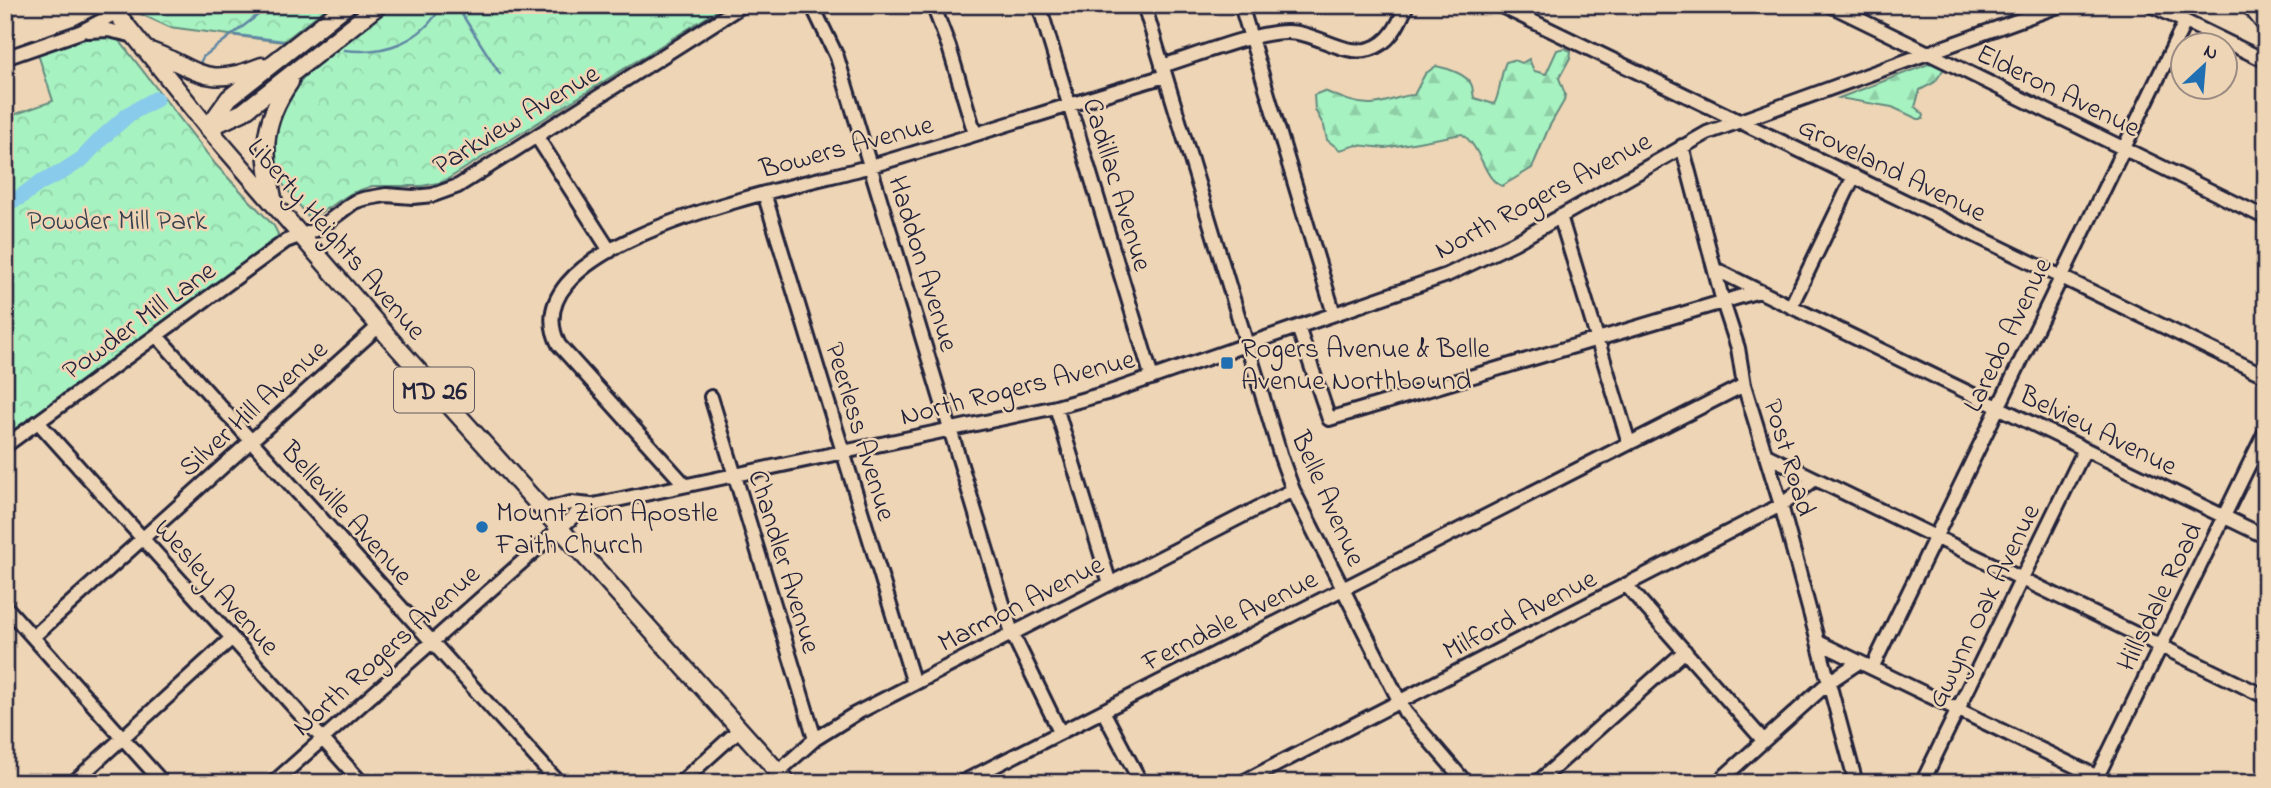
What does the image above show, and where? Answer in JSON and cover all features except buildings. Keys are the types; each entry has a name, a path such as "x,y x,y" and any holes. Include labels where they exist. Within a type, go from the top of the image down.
{"main road":[{"path":"208,128 229,98 347,5"},
{"path":"208,128 243,112 379,5"},
{"path":"2250,5 2266,26"},
{"name":"MD 26","path":"113,9 139,42"},
{"path":"139,42 190,70 218,77 237,75 277,60"},
{"name":"Liberty Heights Avenue","path":"139,42 208,128 379,326 783,777"},
{"path":"275,206 265,154 266,131 277,103 299,68"}],"street":[{"name":"Parkview Avenue","path":"301,236 318,229 363,198 433,195 458,186 743,5"},
{"name":"Haddon Avenue","path":"812,5 837,57 1012,634 1060,732"},
{"path":"933,5 949,47 975,134"},
{"name":"Cadillac Avenue","path":"1039,5 1152,378"},
{"name":"Belle Avenue","path":"1144,5 1293,490 1410,720 1466,783"},
{"path":"1241,5 1334,314"},
{"name":"Bowers Avenue","path":"685,485 559,345 551,323 551,313 558,294 575,276 610,251 667,223 764,193 871,166 1069,105 1270,33 1298,32 1321,38 1344,49 1370,49 1392,35 1407,5"},
{"name":"Groveland Avenue","path":"1499,5 2266,376"},
{"name":"Elderon Avenue","path":"1830,5 2266,218"},
{"name":"North Rogers Avenue","path":"273,783 575,513 591,505 1056,407 1152,378 1470,265 1682,146 1738,121 2061,5"},
{"path":"2151,5 2266,61"},
{"path":"80,32 113,9"},
{"name":"Laredo Avenue","path":"1872,668 2185,22"},
{"path":"5,58 80,32 107,30 139,42"},
{"path":"537,137 610,251"},
{"name":"Post Road","path":"1682,146 1723,302 1738,348 1744,384 1781,505 1856,783"},
{"path":"1791,306 1854,176"},
{"name":"Peerless Avenue","path":"764,193 914,684"},
{"path":"1560,216 1629,443"},
{"name":"Powder Mill Lane","path":"5,446 286,241 301,236"},
{"name":"Belvieu Avenue","path":"1714,269 2266,537"},
{"path":"1298,327 1329,419 1759,291"},
{"name":"Silver Hill Avenue","path":"33,637 379,326"},
{"name":"Belleville Avenue","path":"157,336 559,783"},
{"name":"Ferndale Avenue","path":"961,783 1744,384"},
{"name":"Chandler Avenue","path":"711,397 815,739"},
{"path":"1056,407 1110,584"},
{"name":"Wesley Avenue","path":"38,422 362,783"},
{"name":"Hillsdale Road","path":"2096,780 2266,430"},
{"name":"Gwynn Oak Avenue","path":"1922,783 2085,449"},
{"path":"1766,455 2266,697"},
{"name":"Milford Avenue","path":"1241,783 1781,505 1815,479"},
{"name":"Marmon Avenue","path":"783,777 815,739 848,717 1293,490"},
{"path":"542,510 571,503 591,505"},
{"path":"1627,586 1763,740"},
{"path":"5,606 163,783"},
{"path":"73,783 232,638"},
{"path":"1818,642 1959,709 2096,780 2110,783"},
{"path":"1537,783 1685,651"},
{"path":"1717,783 1829,682 1859,662"},
{"path":"1102,711 1141,783"},
{"path":"680,783 740,729"}],"green space":[{"path":"140,5 330,5 283,42 169,27 130,9"},
{"name":"Powder Mill Park","path":"393,5 726,5 443,182 422,186 372,186 352,193 310,219 283,184 275,168 273,151 278,120 292,90 307,74"},
{"name":"Powder Mill Park","path":"100,34 122,44 216,165 274,226 278,234 276,240 5,437 5,118 53,101 38,54"},
{"path":"1564,48 1571,51 1559,78 1565,94 1564,101 1549,127 1532,168 1502,186 1491,177 1474,147 1462,134 1385,148 1357,145 1340,150 1327,140 1324,126 1315,110 1314,95 1324,91 1363,104 1414,95 1425,74 1436,66 1461,75 1470,82 1474,98 1494,104 1506,62 1513,60 1522,63 1529,59 1534,71 1546,74 1557,50"},
{"path":"1934,62 1945,67 1935,82 1920,90 1915,107 1924,115 1923,119 1892,107 1839,98"}],"waterway":[{"path":"199,65 203,57 271,5"},
{"path":"344,50 373,50 400,43 424,28 442,5"},
{"path":"456,5 500,74"},
{"path":"235,35 283,41"},
{"path":"5,204 82,159 129,114 156,99"}],"place":[{"name":"Rogers Avenue & Belle Avenue Northbound","path":"1227,363"},
{"name":"Mount Zion Apostle Faith Church","path":"482,527"}]}
